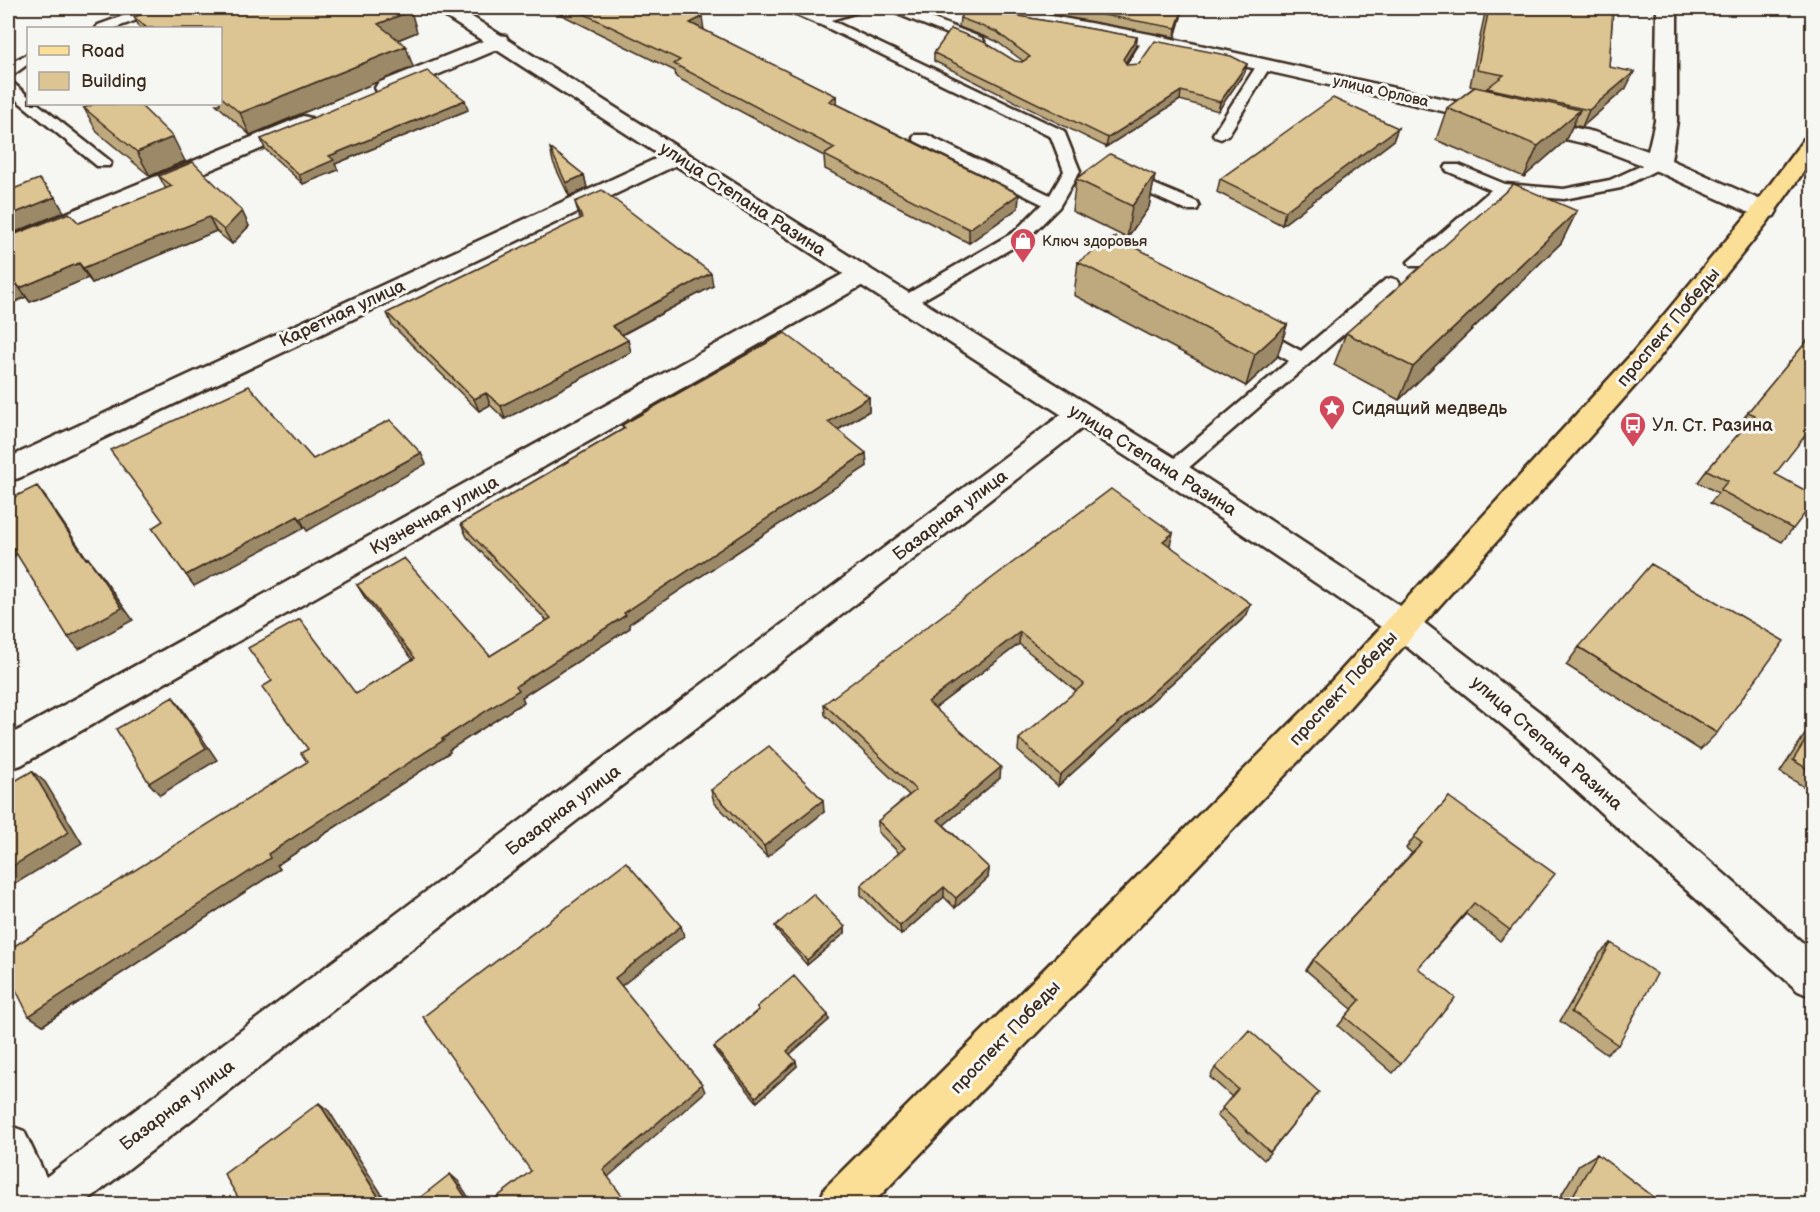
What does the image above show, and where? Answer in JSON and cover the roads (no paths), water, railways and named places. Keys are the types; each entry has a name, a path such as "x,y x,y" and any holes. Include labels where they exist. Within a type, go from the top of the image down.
{"main road":[{"name":"проспект Победы","path":"841,1204 1326,710 1626,378 1765,211 1812,144"}],"street":[{"name":"улица Степана Разина","path":"445,8 1080,415 1172,471 1402,624 1529,725 1812,977"},
{"path":"796,8 818,18 850,8"},
{"name":"улица Орлова","path":"987,8 1007,14 1150,40 1594,139 1765,211"},
{"path":"1658,164 1666,121 1667,8"},
{"path":"362,98 498,41"},
{"path":"8,246 328,112"},
{"name":"Каретная улица","path":"8,470 677,156"},
{"name":"Кузнечная улица","path":"8,754 861,275"},
{"name":"Базарная улица","path":"46,1204 1080,415"},
{"path":"8,1147 35,1204"}],"lane":[{"path":"106,27 157,8"},
{"path":"895,8 990,46"},
{"path":"818,18 1058,134 1072,171"},
{"path":"1131,69 1150,40"},
{"path":"8,72 16,64 27,58"},
{"path":"1221,134 1264,65"},
{"path":"8,86 27,101"},
{"path":"31,105 103,163"},
{"path":"921,138 1053,203"},
{"path":"1453,168 1502,189 1564,194 1615,184 1658,164"},
{"path":"1072,171 1099,168 1191,206"},
{"path":"906,302 1020,236 1053,203 1072,171"},
{"path":"1417,262 1502,189"},
{"path":"1172,471 1391,284"},
{"path":"1242,327 1303,360"}],"place":[{"name":"Ключ здоровья","path":"1023,264"},
{"name":"Сидящий медведь","path":"1332,431"},
{"name":"Ул. Ст. Разина","path":"1633,448"}]}
